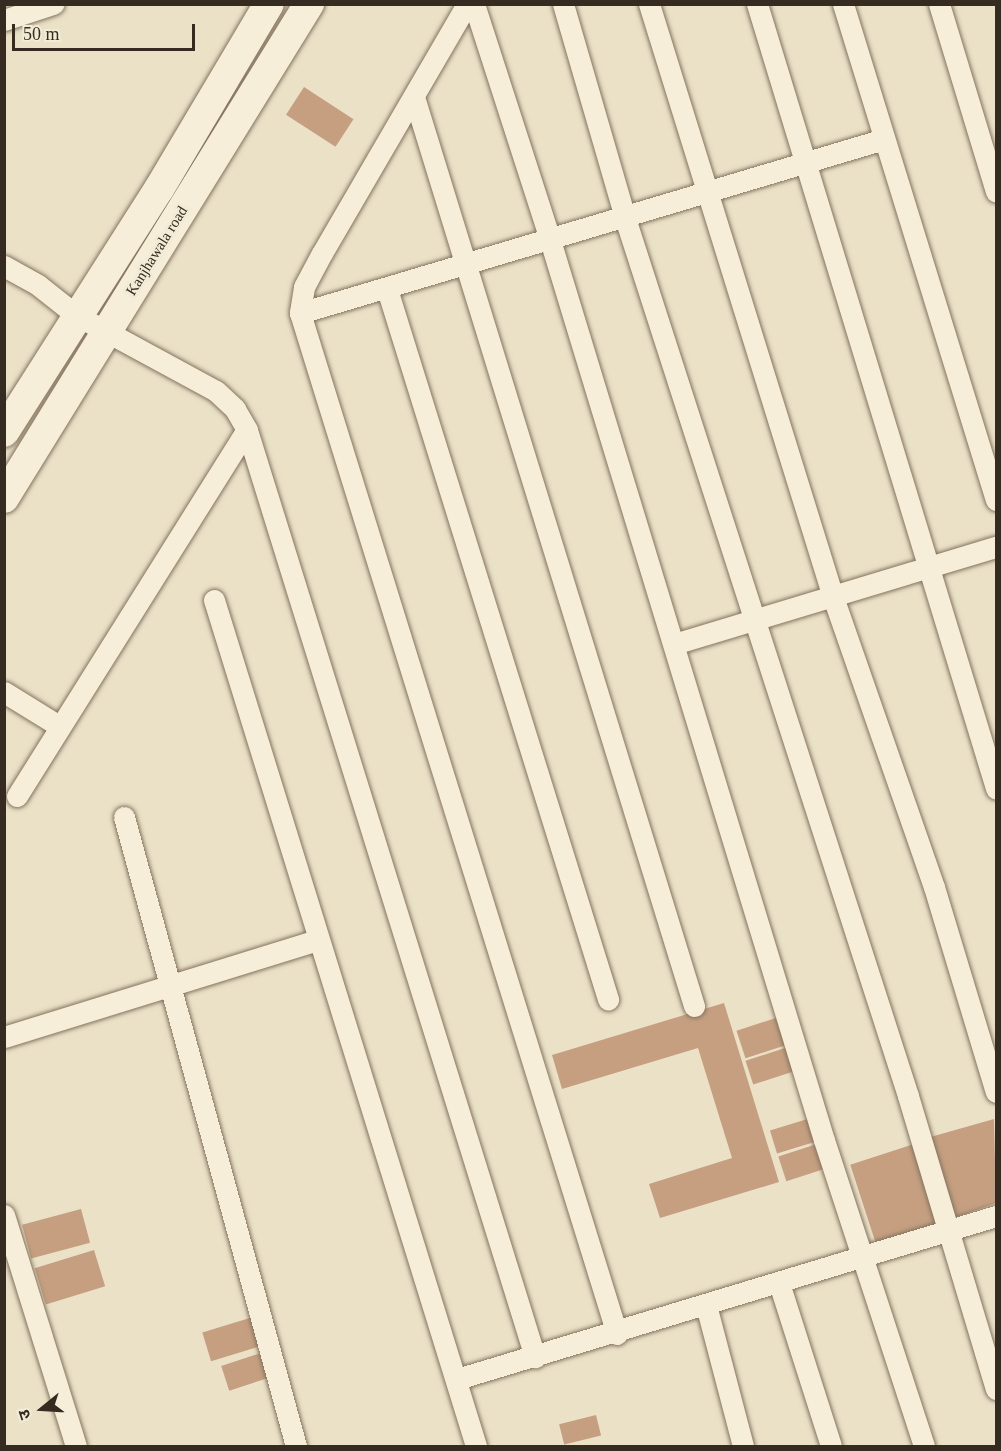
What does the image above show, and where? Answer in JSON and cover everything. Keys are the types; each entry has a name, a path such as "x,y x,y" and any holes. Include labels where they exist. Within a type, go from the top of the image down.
{"main road":[{"name":"Kanjhawala road","path":"4,432 76,315 159,189 269,4"},
{"name":"Kanjhawala road","path":"4,498 309,4"}],"street":[{"path":"4,20 53,4"},
{"path":"467,4 415,100 322,253 304,287 300,313 617,1334"},
{"path":"474,4 550,240 863,1257 924,1446"},
{"path":"563,4 626,218 757,618 996,1389"},
{"path":"649,4 833,597 934,887 996,1092"},
{"path":"757,4 996,788"},
{"path":"843,4 996,500"},
{"path":"939,4 992,165 996,192"},
{"path":"415,100 694,1006"},
{"path":"300,313 468,266 708,192 805,165 884,139"},
{"path":"4,266 38,285 76,315 106,333 216,391 235,409 247,430 535,1357"},
{"path":"387,289 608,999"},
{"path":"17,796 247,430"},
{"path":"674,644 930,569 996,547"},
{"path":"214,600 317,940 476,1446"},
{"path":"4,692 59,726"},
{"path":"124,817 296,1446"},
{"path":"4,1037 171,983 317,940"},
{"path":"4,1215 76,1446"},
{"path":"456,1379 617,1334 996,1216"},
{"path":"779,1283 831,1446"},
{"path":"706,1305 743,1446"}],"building":[{"path":"304,87 353,119 336,147 286,115"},
{"path":"724,1003 779,1182 660,1218 649,1184 732,1158 698,1048 562,1089 552,1055"},
{"path":"785,1015 794,1043 745,1058 736,1031"},
{"path":"794,1045 802,1069 753,1085 745,1061"},
{"path":"814,1117 821,1140 777,1153 770,1130"},
{"path":"994,1119 996,1203 951,1219 927,1138"},
{"path":"823,1142 831,1167 786,1181 778,1157"},
{"path":"914,1144 940,1223 876,1244 850,1165"},
{"path":"81,1209 90,1243 31,1259 22,1225"},
{"path":"94,1250 105,1286 46,1304 35,1268"},
{"path":"253,1317 262,1346 211,1361 202,1332"},
{"path":"264,1352 272,1377 229,1391 221,1366"},
{"path":"596,1415 601,1435 564,1445 559,1424"}]}
